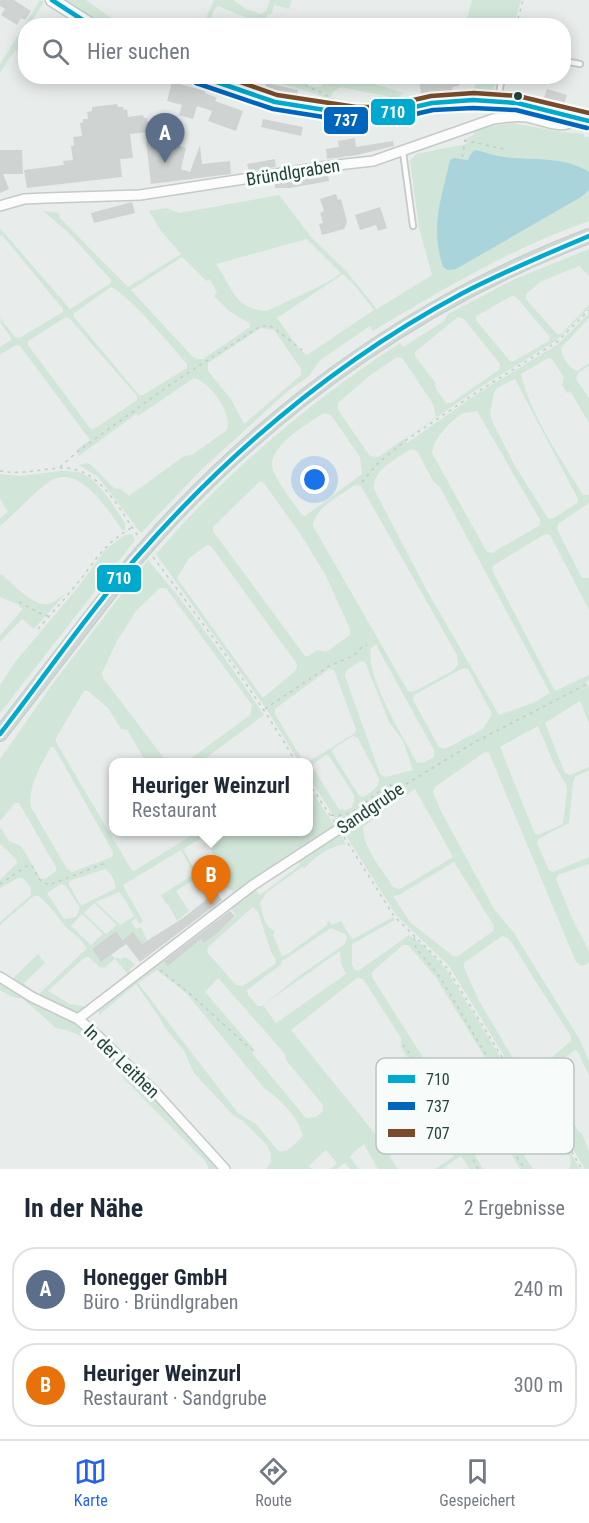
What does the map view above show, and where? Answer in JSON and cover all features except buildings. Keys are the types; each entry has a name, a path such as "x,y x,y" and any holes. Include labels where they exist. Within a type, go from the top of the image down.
{"main road":[{"path":"0,734 134,561 162,529 246,445 342,368 380,342 518,266 589,236"}],"street":[{"path":"52,0 80,18"},
{"path":"222,84 275,102 356,115 384,114 451,100 533,106 583,119"},
{"name":"Bründlgraben","path":"0,206 24,199 140,195 374,161 446,134 493,119 513,116 561,125 583,119"},
{"name":"Sandgrube","path":"78,1019 253,885 340,828"},
{"name":"In der Leithen","path":"0,977 32,997 78,1019 127,1063 225,1169"}],"lane":[{"path":"571,63 580,64"},
{"path":"497,102 500,84"},
{"path":"403,152 414,226"}],"path":[{"path":"518,18 523,0"},
{"path":"300,84 340,103"},
{"path":"456,194 465,141 508,150"},
{"path":"362,482 378,463 405,441 506,373 557,342 589,310"},
{"path":"60,468 77,452 171,384 259,327 274,328 303,351"},
{"path":"0,471 21,472 73,468 86,472 96,479 139,537"},
{"path":"38,629 77,584 103,549 113,539 132,528"},
{"path":"153,556 264,710 294,758"},
{"path":"19,603 49,616"},
{"path":"264,710 329,666 353,656 367,645"},
{"name":"Sandgrube","path":"340,828 475,742 589,683"},
{"path":"331,815 339,817 349,814 388,785 403,786"},
{"path":"313,788 394,916 447,968 503,1058"},
{"path":"0,884 28,865 32,866 40,880 49,885 108,862"},
{"path":"414,936 413,942 416,948 440,977 488,1058"},
{"path":"150,962 189,993 252,1050"},
{"path":"404,1045 414,1058"},
{"path":"474,1154 473,1159 478,1169"},
{"path":"514,1154 525,1169"},
{"path":"573,1154 582,1169"}],"green space":[{"path":"40,0 44,2 34,18 29,18"},
{"path":"61,0 86,0 111,18 91,18"},
{"path":"214,0 233,0 246,9 261,14 266,11 270,0 292,0 289,9 274,5 271,15 268,14 267,18 247,18 218,6 211,18 206,18"},
{"path":"472,0 521,0 516,18 467,18"},
{"path":"18,35 18,52 15,50 0,73 0,64"},
{"path":"282,84 306,84 320,87 323,84 375,84 404,93 398,97 390,97 341,87 334,91 329,100"},
{"path":"475,84 495,84 489,93 471,95"},
{"path":"512,123 584,134 584,137 589,137 589,221 505,257 373,331 370,326 320,360 309,376 288,391 202,469 141,533 98,477 79,465 87,463 91,465 114,488 121,489 129,496 184,456 192,455 227,430 227,416 213,392 194,378 138,416 136,414 79,456 76,450 90,440 20,346 16,345 0,355 0,347 11,340 0,318 15,337 19,338 63,312 63,309 2,235 0,236 0,228 70,309 111,283 111,280 69,233 43,211 59,213 60,218 128,287 181,254 161,231 149,211 166,208 179,213 279,195 312,238 346,271 377,309 432,275 419,228 410,161 416,154 466,144 468,137 474,135 473,129","holes":["307,239 341,273 328,282 267,311 256,310 241,301 230,288 216,264","182,257 206,281 210,279 217,293 214,296 229,311 249,323 250,327 203,359 192,356 131,290","343,274 374,310 307,355 300,350 277,318","111,287 150,322 187,364 187,368 143,395 139,395 73,314","66,317 70,319 137,396 137,400 94,429 90,428 28,345 28,341","261,328 274,330 301,369 301,375 244,424 231,399 208,371 208,363"]},
{"path":"589,249 589,276 579,266 540,282 526,294 526,299 557,334 561,334 589,305 589,308 556,341 476,390 404,440 407,443 478,393 558,344 589,313 589,318 561,348 566,362 574,370 577,371 589,363 589,366 578,373 576,379 589,398 589,423 570,391 567,393 562,385 564,378 552,359 548,358 521,374 531,405 547,436 583,495 589,495 589,503 558,524 557,529 582,578 589,578 589,610 550,535 545,534 494,565 492,570 555,691 589,675 589,680 586,682 589,687 589,723 580,701 545,723 565,773 570,775 589,767 589,770 575,777 569,823 538,839 537,843 549,870 553,872 589,857 589,864 558,875 556,879 589,951 589,963 582,966 576,962 489,753 485,752 435,787 433,792 494,909 514,933 580,1040 589,1061 589,1076 575,1050 565,1058 551,1058 571,1041 571,1036 512,943 508,938 502,936 464,963 464,967 478,999 513,1058 505,1058 449,966 396,915 313,783 313,768 339,809 351,808 354,795 329,756 326,755 313,764 313,759 355,733 356,729 334,670 329,669 275,709 275,714 301,758 297,758 267,710 156,554 211,495 270,440 333,389 400,343 403,347 444,321 448,314 515,279","holes":["512,296 516,297 550,337 549,341 514,361 510,361 476,320 476,316","458,317 464,319 500,364 500,369 451,403 446,403 436,389 435,382 415,356 415,352","397,357 403,359 433,404 436,417 378,457 370,456 338,410 338,403 369,376","515,379 578,499 577,503 552,519 548,518 515,466 490,414 494,392 497,388","477,411 540,520 540,525 492,553 487,552 432,453 435,442 447,426 462,414","324,413 331,415 360,457 362,474 305,516 301,514 278,480 272,461 282,444 299,429","411,449 417,451 433,481 440,487 550,693 533,703 499,715 426,589 374,489 374,482 381,470","259,482 263,482 299,532 325,574 350,629 350,635 326,652 318,650 305,656 213,531 213,527","355,485 361,486 457,655 458,664 454,670 413,692 408,691 313,526 318,513 323,508","207,545 211,546 297,664 296,670 263,698 177,578 189,558","376,645 434,750 434,757 417,763 386,706 370,659 371,648","360,661 365,662 389,722 403,741 413,770 386,777 380,774 345,676 346,671","463,668 468,669 492,714 483,729 445,749 439,747 413,700 414,695","538,726 567,790 563,824 538,835 535,834 500,747","353,736 358,738 379,779 377,785 368,794 362,797 332,752","415,789 453,857 400,889 393,887 366,843 363,827","454,862 494,926 493,931 458,956 453,956 410,922 393,896 399,895"]},
{"path":"60,471 84,474 96,483 125,523 125,529 123,531 95,494 77,480 67,477 57,478 44,486 0,526 0,518 8,512 0,499 0,474 21,476"},
{"path":"132,534 135,540 0,713 0,685 15,662 80,585 105,550 125,535"},
{"path":"148,560 179,597 264,715 205,758 191,758 250,715 252,705 166,588 160,588 136,611 117,641 102,673 103,678 164,758 144,758 127,730 121,729 108,708 88,691 84,691 56,738 56,742 109,832 109,836 112,836 131,869 134,871 190,836 313,836 313,793 337,829 235,893 217,882 199,890 193,882 190,882 176,891 189,911 177,921 161,895 194,874 181,850 123,885 143,921 139,924 136,918 131,922 136,929 141,927 147,940 142,944 127,944 116,931 92,949 101,961 111,954 115,959 104,968 99,967 89,957 84,958 48,991 70,1004 88,1007 79,1012 59,1007 0,974 0,972 12,979 38,954 45,963 24,983 39,994 86,949 83,942 64,925 39,896 34,896 0,925 0,922 31,895 31,888 23,878 18,878 0,888 0,880 17,863 16,859 0,844 0,827 9,841 21,846 41,879 45,879 56,871 56,867 19,803 15,803 0,821 0,759 54,682","holes":["51,747 54,747 113,852 112,857 72,872 67,869 31,807 33,784","203,837 217,860 196,872 183,849","105,869 113,878 115,889 82,905 69,885 69,881","61,884 65,885 80,908 76,917 64,919 47,893","119,892 134,916 120,925 96,902","94,903 117,925 106,934 84,913","82,914 103,934 91,945 71,926"]},
{"path":"2,574 30,599 43,604 49,604 66,593 34,629 22,619 0,642 0,635 23,609 0,597 0,575"},
{"path":"339,832 346,844 328,849 318,855 305,868 302,867 266,893 260,903 266,923 275,931 273,935 282,956 327,925 328,920 332,925 341,921 353,939 393,917 395,920 352,944 354,969 358,971 409,935 425,947 446,969 501,1058 485,1058 435,976 408,945 403,945 372,972 372,977 423,1058 408,1058 401,1047 401,1038 363,979 357,978 291,1030 376,1135 376,1154 391,1154 390,1157 398,1169 378,1169 364,1144 350,1157 359,1169 350,1169 345,1163 337,1169 330,1169 337,1163 326,1150 309,1166 312,1169 266,1169 271,1162 271,1154 267,1145 243,1121 234,1116 194,1073 184,1051 165,1028 136,984 99,1015 99,1007 162,958 168,965 201,939 204,943 236,916 231,908 254,889 260,895 300,865 297,860","holes":["253,907 258,912 271,952 276,960 275,964 243,986 236,985 207,952 208,947","331,928 347,937 345,944 299,976 265,1004 340,951 341,964 346,974 276,1023 263,1005 258,1006 248,995 247,990 282,964 282,961","157,970 187,994 264,1088 288,1109 303,1136 285,1151 278,1151 256,1124 238,1113 138,983","218,978 285,1054 286,1060 323,1105 323,1111 316,1117 306,1118 252,1053 255,1050 205,992"]},
{"path":"118,957 120,960 125,957 135,965 130,969 129,975 115,959"},
{"path":"0,980 72,1020 98,1039 221,1169 209,1169 205,1161 124,1079 119,1069 86,1038 56,1028 23,999 12,997 0,990"},
{"path":"574,1123 582,1134 589,1151 589,1169 585,1169 574,1151"},
{"path":"454,1154 475,1154 483,1169 470,1169 461,1156 442,1169 435,1169 453,1157"},
{"path":"511,1154 523,1154 533,1169 520,1169"},
{"path":"568,1154 571,1154 580,1169 569,1169 570,1157"}],"water":[{"path":"475,150 510,158 556,161 578,166 589,172 589,190 581,197 456,269 448,270 443,267 437,239 438,214 443,188 450,160 454,158 468,160"}],"transit line":[{"name":"710","path":"52,0 80,18"},
{"name":"737","path":"199,84 273,109 355,122 385,121 433,110 473,108 516,110 587,128"},
{"name":"710","path":"222,84 275,102 356,115 384,114 432,103 473,100 517,103 589,121"},
{"name":"707","path":"246,84 277,95 356,107 383,107 431,96 474,93 518,96 589,113"},
{"name":"710","path":"0,734 83,623 136,558 208,482 287,411 371,348 415,320 493,278 589,236"}],"place":[{"name":"Honegger GmbH","path":"165,163"},
{"name":"Heuriger Weinzurl","path":"211,905"}]}
